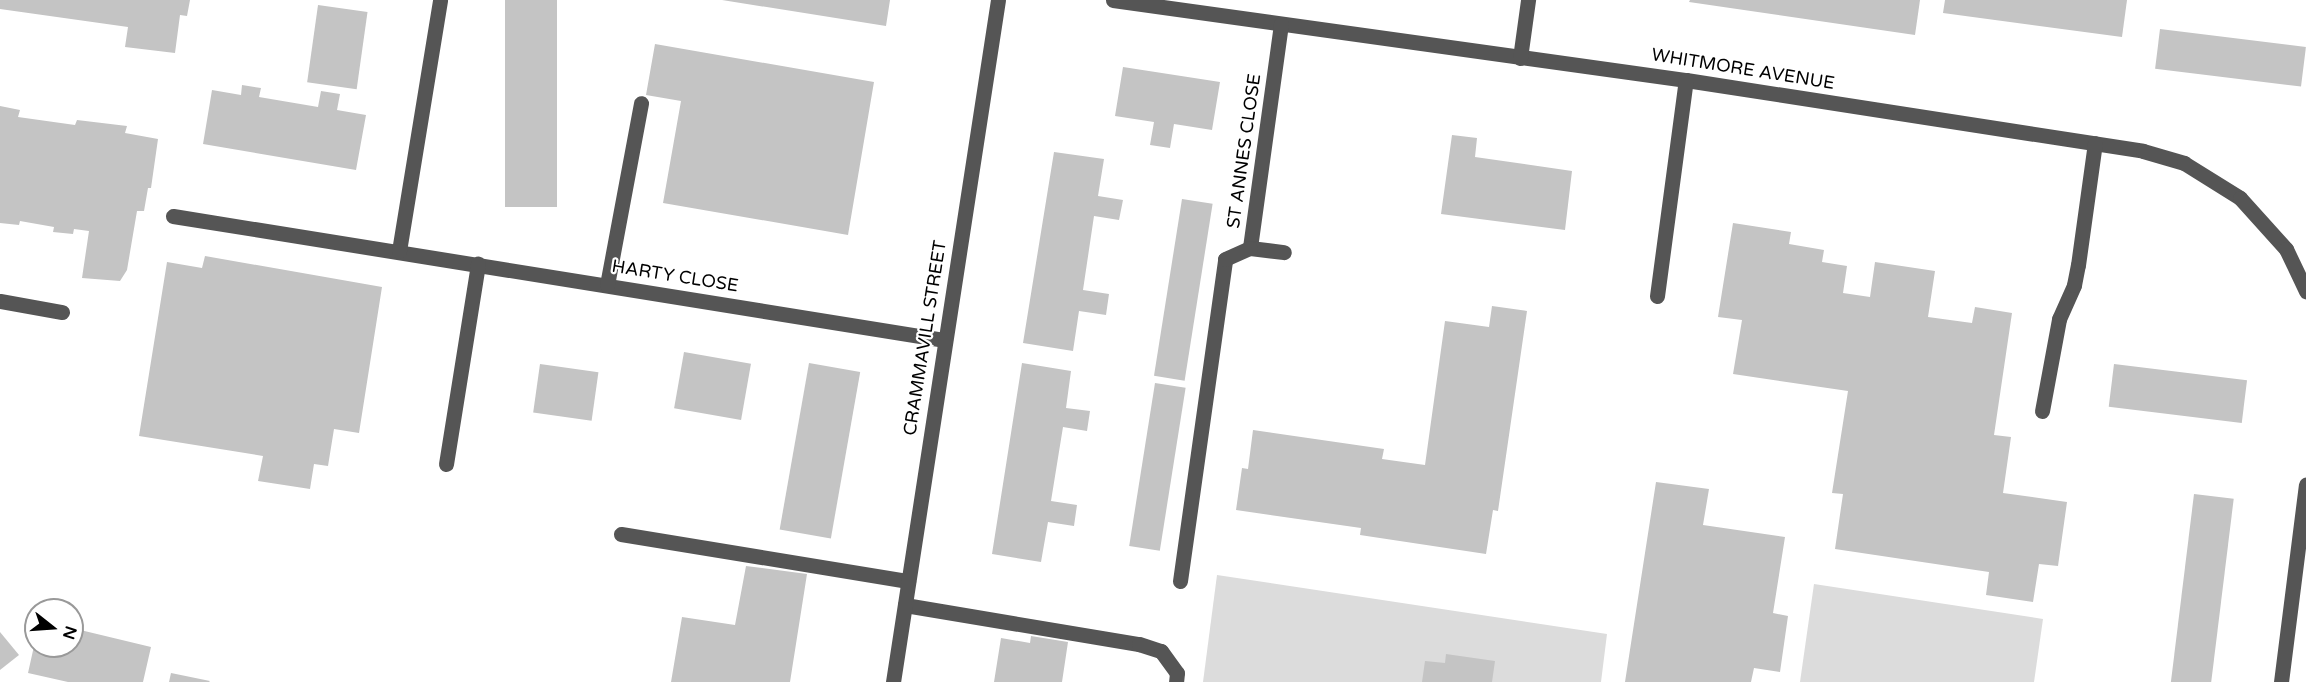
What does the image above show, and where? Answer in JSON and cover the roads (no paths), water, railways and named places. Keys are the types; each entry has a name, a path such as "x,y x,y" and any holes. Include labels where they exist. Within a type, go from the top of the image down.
{"street":[{"path":"399,250 440,0"},
{"name":"CRAMMAVILL STREET","path":"893,682 998,0"},
{"name":"WHITMORE AVENUE","path":"1113,0 1686,80 2095,143 2174,159 2223,184 2248,205 2272,230 2286,249 2306,291"},
{"path":"1520,58 1528,0"},
{"name":"ST ANNES CLOSE","path":"1281,24 1250,248 1284,252"},
{"path":"1657,296 1686,80"},
{"path":"607,285 641,103"},
{"path":"2042,411 2059,319 2074,285 2078,265 2095,143"},
{"name":"HARTY CLOSE","path":"173,216 399,250 945,340"},
{"path":"1180,581 1225,259 1250,248"},
{"path":"446,464 478,264"},
{"path":"0,301 62,312"},
{"path":"2281,682 2306,485"},
{"path":"621,534 908,581"},
{"path":"905,605 1078,632 1139,644 1161,651 1177,673 1176,682"}]}
